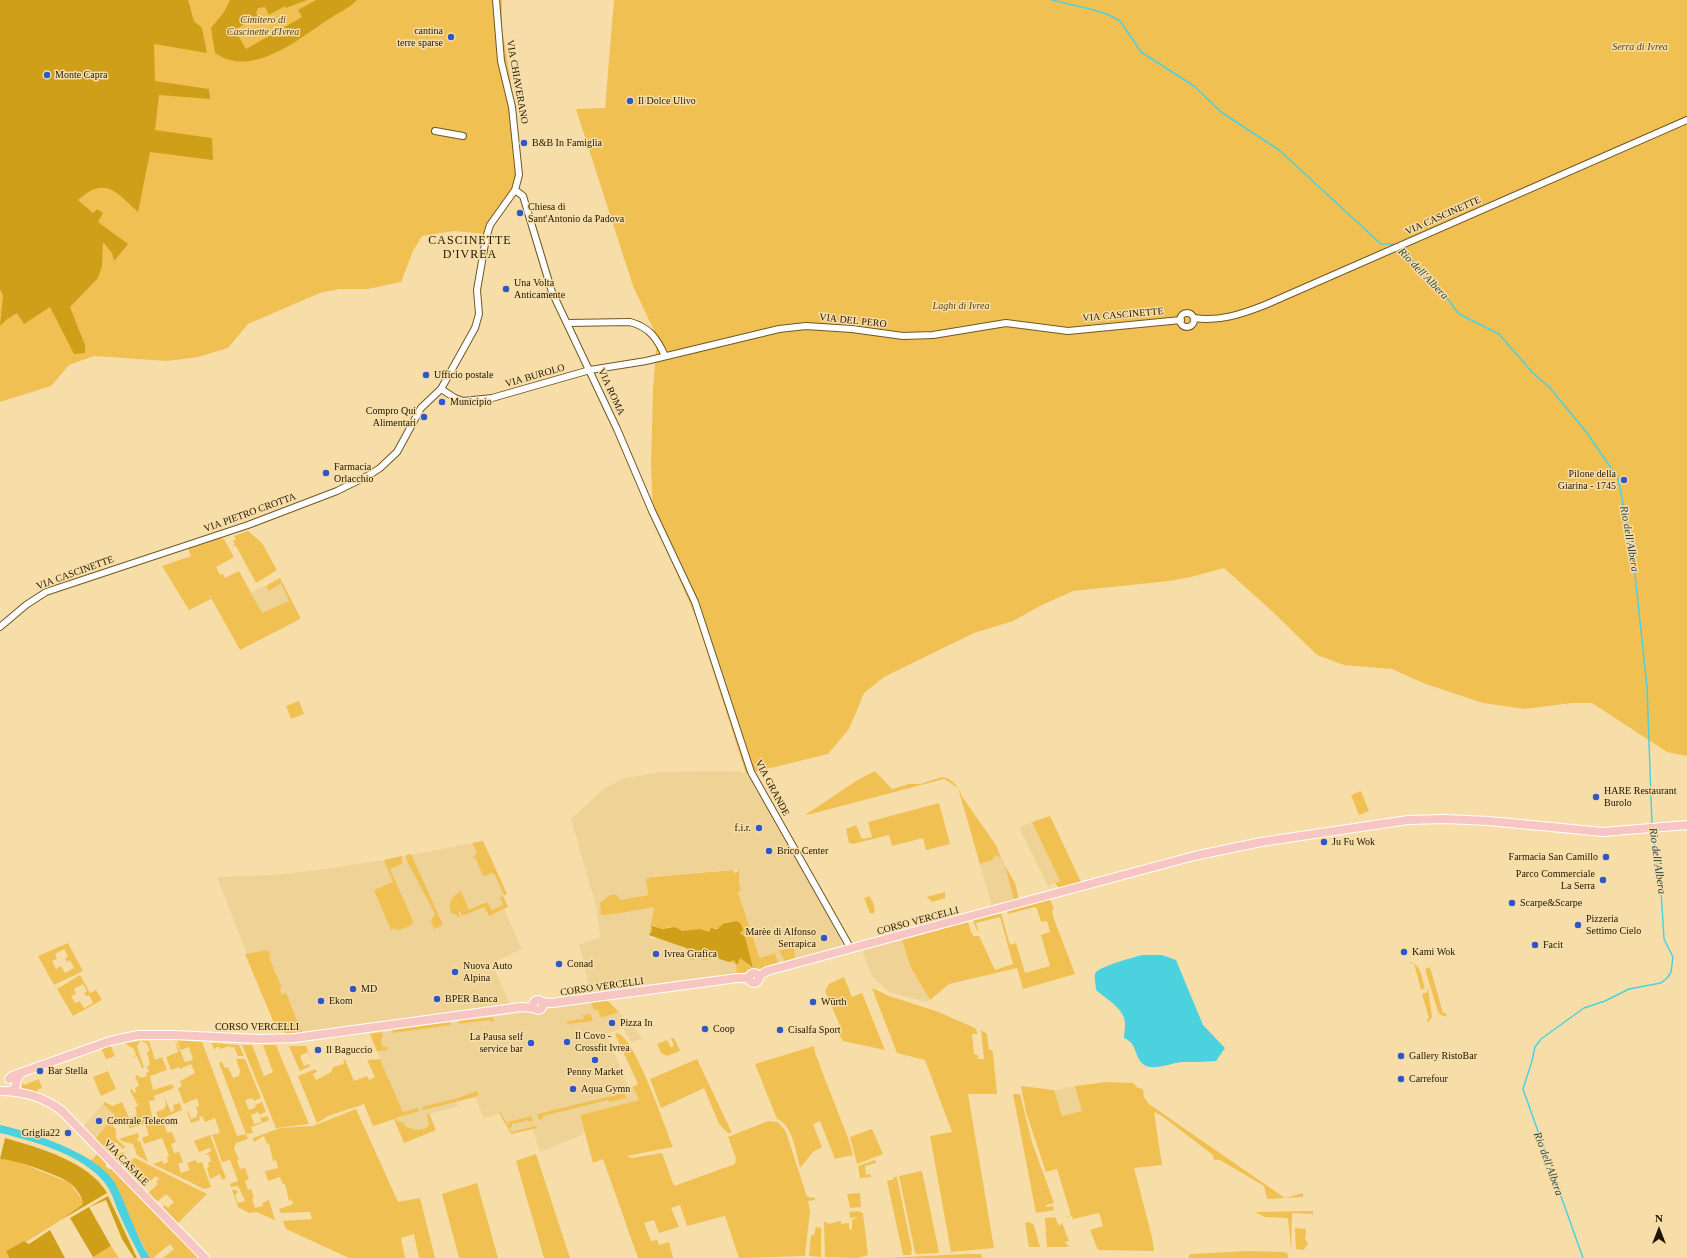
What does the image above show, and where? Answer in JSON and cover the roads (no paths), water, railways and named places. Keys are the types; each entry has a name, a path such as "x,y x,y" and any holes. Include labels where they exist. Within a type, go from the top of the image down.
{"main road":[{"name":"CORSO VERCELLI","path":"0,1091 10,1085 20,1073 110,1040 138,1035 160,1034 259,1039 295,1038 533,1006 539,1010 542,1004 737,978 749,978 752,982 756,982 759,980 759,976 767,971 1238,846 1408,820 1433,819 1490,821 1603,832 1687,825"},
{"name":"VIA CASALE","path":"10,1085 24,1094 40,1098 62,1111 205,1258"}],"street":[{"name":"VIA CHIAVERANO","path":"496,0 501,61 510,94 519,175 515,190"},
{"name":"VIA CASCINETTE","path":"1194,320 1228,318 1244,314 1687,120"},
{"path":"435,132 464,136"},
{"name":"VIA ROMA","path":"515,190 523,196 544,270 552,292 590,370 652,512 695,602"},
{"name":"VIA PIETRO CROTTA","path":"164,554 285,512 342,489 371,474 386,463 397,452 421,408 441,389 477,324 479,314 476,298 490,225 515,190"},
{"path":"1186,313 1191,314 1194,320 1191,326 1186,326 1180,320 1186,313"},
{"name":"VIA CASCINETTE","path":"1068,330 1180,320"},
{"path":"567,323 630,322 639,324 656,338 665,356"},
{"name":"VIA DEL PERO","path":"590,370 635,363 779,329 806,326 852,329 903,336 933,335 1006,323 1068,330"},
{"name":"VIA BUROLO","path":"441,389 455,398 471,401 506,395 590,370"},
{"name":"VIA CASCINETTE","path":"0,627 26,605 46,592 164,554"},
{"name":"VIA GRANDE","path":"695,602 751,772 850,949"}],"water":[{"path":"1142,955 1162,955 1176,960 1203,1025 1225,1048 1216,1061 1182,1062 1151,1067 1140,1061 1132,1044 1124,1038 1124,1019 1119,1009 1096,990 1095,974 1097,971 1108,965"},
{"path":"0,1125 29,1133 63,1146 80,1154 106,1172 115,1183 140,1240 150,1258 141,1258 123,1223 109,1189 101,1178 76,1159 45,1146 0,1133"}],"waterway":[{"name":"Rio dell'Albera","path":"1052,0 1094,10 1109,15 1120,21 1141,52 1194,86 1221,112 1279,150 1381,244 1394,244 1397,246"},
{"name":"Rio dell'Albera","path":"1400,248 1408,255 1423,276 1441,290 1459,314 1499,334 1532,372 1550,388 1587,433 1618,478 1633,555 1647,687 1652,825"},
{"name":"Rio dell'Albera","path":"1583,1258 1523,1089 1535,1047 1541,1039 1584,1008 1605,1001 1629,989 1661,983 1671,972 1673,957 1664,939 1661,890 1653,831"}],"place":[{"name":"cantina terre sparse","path":"451,37"},
{"name":"Monte Capra","path":"47,75"},
{"name":"Il Dolce Ulivo","path":"630,101"},
{"name":"B&B In Famiglia","path":"524,143"},
{"name":"Chiesa di Sant'Antonio da Padova","path":"520,213"},
{"name":"Una Volta Anticamente","path":"506,289"},
{"name":"Ufficio postale","path":"426,375"},
{"name":"Municipio","path":"442,402"},
{"name":"Compro Qui Alimentari","path":"424,417"},
{"name":"Farmacia Orlacchio","path":"326,473"},
{"name":"Pilone della Giarina - 1745","path":"1624,480"},
{"name":"HARE Restaurant Burolo","path":"1596,797"},
{"name":"f.i.r.","path":"759,828"},
{"name":"Ju Fu Wok","path":"1324,842"},
{"name":"Brico Center","path":"769,851"},
{"name":"Farmacia San Camillo","path":"1606,857"},
{"name":"Parco Commerciale La Serra","path":"1603,880"},
{"name":"Scarpe&Scarpe","path":"1512,903"},
{"name":"Pizzeria Settimo Cielo","path":"1578,925"},
{"name":"Marèe di Alfonso Serrapica","path":"824,938"},
{"name":"Facit","path":"1535,945"},
{"name":"Kami Wok","path":"1404,952"},
{"name":"Ivrea Grafica","path":"656,954"},
{"name":"Conad","path":"559,964"},
{"name":"Nuova Auto Alpina","path":"455,972"},
{"name":"MD","path":"353,989"},
{"name":"BPER Banca","path":"437,999"},
{"name":"Ekom","path":"321,1001"},
{"name":"Würth","path":"813,1002"},
{"name":"Pizza In","path":"612,1023"},
{"name":"Coop","path":"705,1029"},
{"name":"Cisalfa Sport","path":"780,1030"},
{"name":"Il Covo - Crossfit Ivrea","path":"567,1042"},
{"name":"La Pausa self service bar","path":"531,1043"},
{"name":"Il Baguccio","path":"318,1050"},
{"name":"Gallery RistoBar","path":"1401,1056"},
{"name":"Penny Market","path":"595,1060"},
{"name":"Bar Stella","path":"40,1071"},
{"name":"Carrefour","path":"1401,1079"},
{"name":"Aqua Gymn","path":"573,1089"},
{"name":"Centrale Telecom","path":"99,1121"},
{"name":"Griglia22","path":"68,1133"}],"district":[{"name":"CASCINETTE D'IVREA","path":"470,248"}],"park label":[{"name":"Cimitero di Cascinette d'Ivrea","path":"263,26"},
{"name":"Serra di Ivrea","path":"1640,47"},
{"name":"Laghi di Ivrea","path":"961,306"}]}
